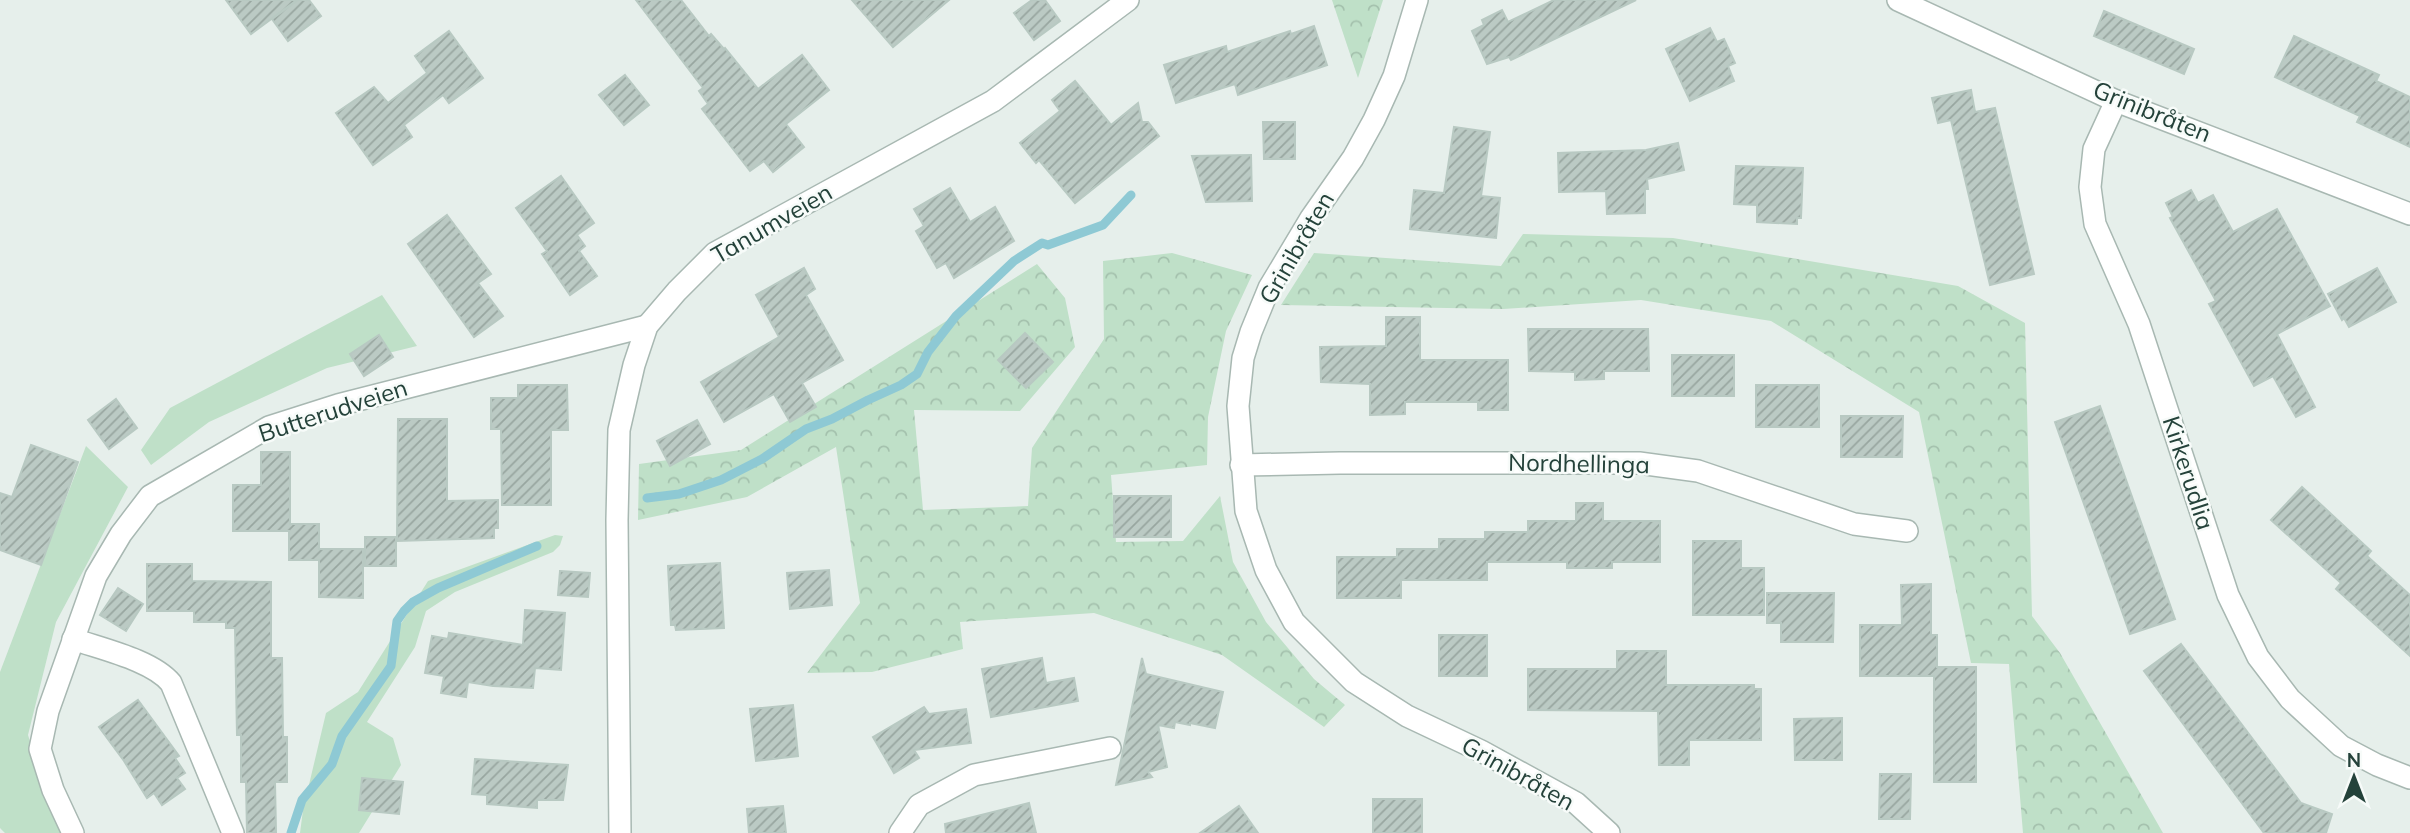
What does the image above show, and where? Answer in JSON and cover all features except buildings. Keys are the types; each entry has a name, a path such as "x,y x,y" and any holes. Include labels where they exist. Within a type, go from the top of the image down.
{"street":[{"name":"Tanumveien","path":"620,833 617,520 619,430 634,365 647,326 677,290 715,253 993,101 1128,0"},
{"name":"Grinibråten","path":"1417,0 1394,76 1374,120 1353,158 1311,218 1269,288 1251,332 1243,358 1238,406 1246,511 1266,570 1294,622 1354,682 1407,716 1481,751 1576,803 1609,833"},
{"name":"Grinibråten","path":"1898,0 2116,100 2410,214"},
{"name":"Kirkerudlia","path":"2116,100 2094,149 2090,187 2095,224 2139,324 2228,595 2258,657 2290,699 2341,746 2410,778"},
{"name":"Butterudveien","path":"73,833 53,790 40,749 48,711 96,576 121,534 150,496 269,427 338,405 647,326"},
{"name":"Nordhellinga","path":"1241,465 1639,463 1698,471 1854,524 1907,531"},
{"path":"73,639 130,659 165,676 171,683 233,833"},
{"path":"900,833 919,805 974,775 1110,748"}],"green space":[{"path":"1332,0 1383,0 1358,78"},
{"path":"1523,234 1673,238 1958,286 2025,323 2032,616 2060,653 2163,833 2023,833 2009,664 1971,663 1919,412 1771,321 1641,300 1503,309 1281,305 1314,253 1501,266"},
{"path":"1172,253 1252,275 1226,331 1208,417 1207,465 1111,475 1116,542 1183,541 1220,496 1233,562 1266,622 1314,679 1345,705 1324,727 1222,655 1094,613 960,622 963,649 872,672 807,673 860,603 836,447 747,497 638,520 639,464 741,450 1037,264 1065,298 1075,347 1020,411 914,410 923,510 1028,506 1032,448 1104,339 1103,261"},
{"path":"382,295 417,346 327,368 209,422 151,465 141,450 170,408"},
{"path":"86,446 128,487 56,622 28,735 50,804 64,833 5,833 0,828 0,672"},
{"path":"555,535 563,536 560,545 553,552 455,592 426,611 415,647 367,722 393,738 401,765 359,833 300,833 326,713 358,692 428,581"}],"waterway":[{"path":"647,498 679,494 721,480 762,459 806,429 901,385 917,374 928,352 956,316 1014,261 1042,243 1048,245 1103,225 1131,195"},
{"path":"291,833 302,800 332,764 342,736 391,666 397,621 404,611 413,602 438,588 537,546"}]}
